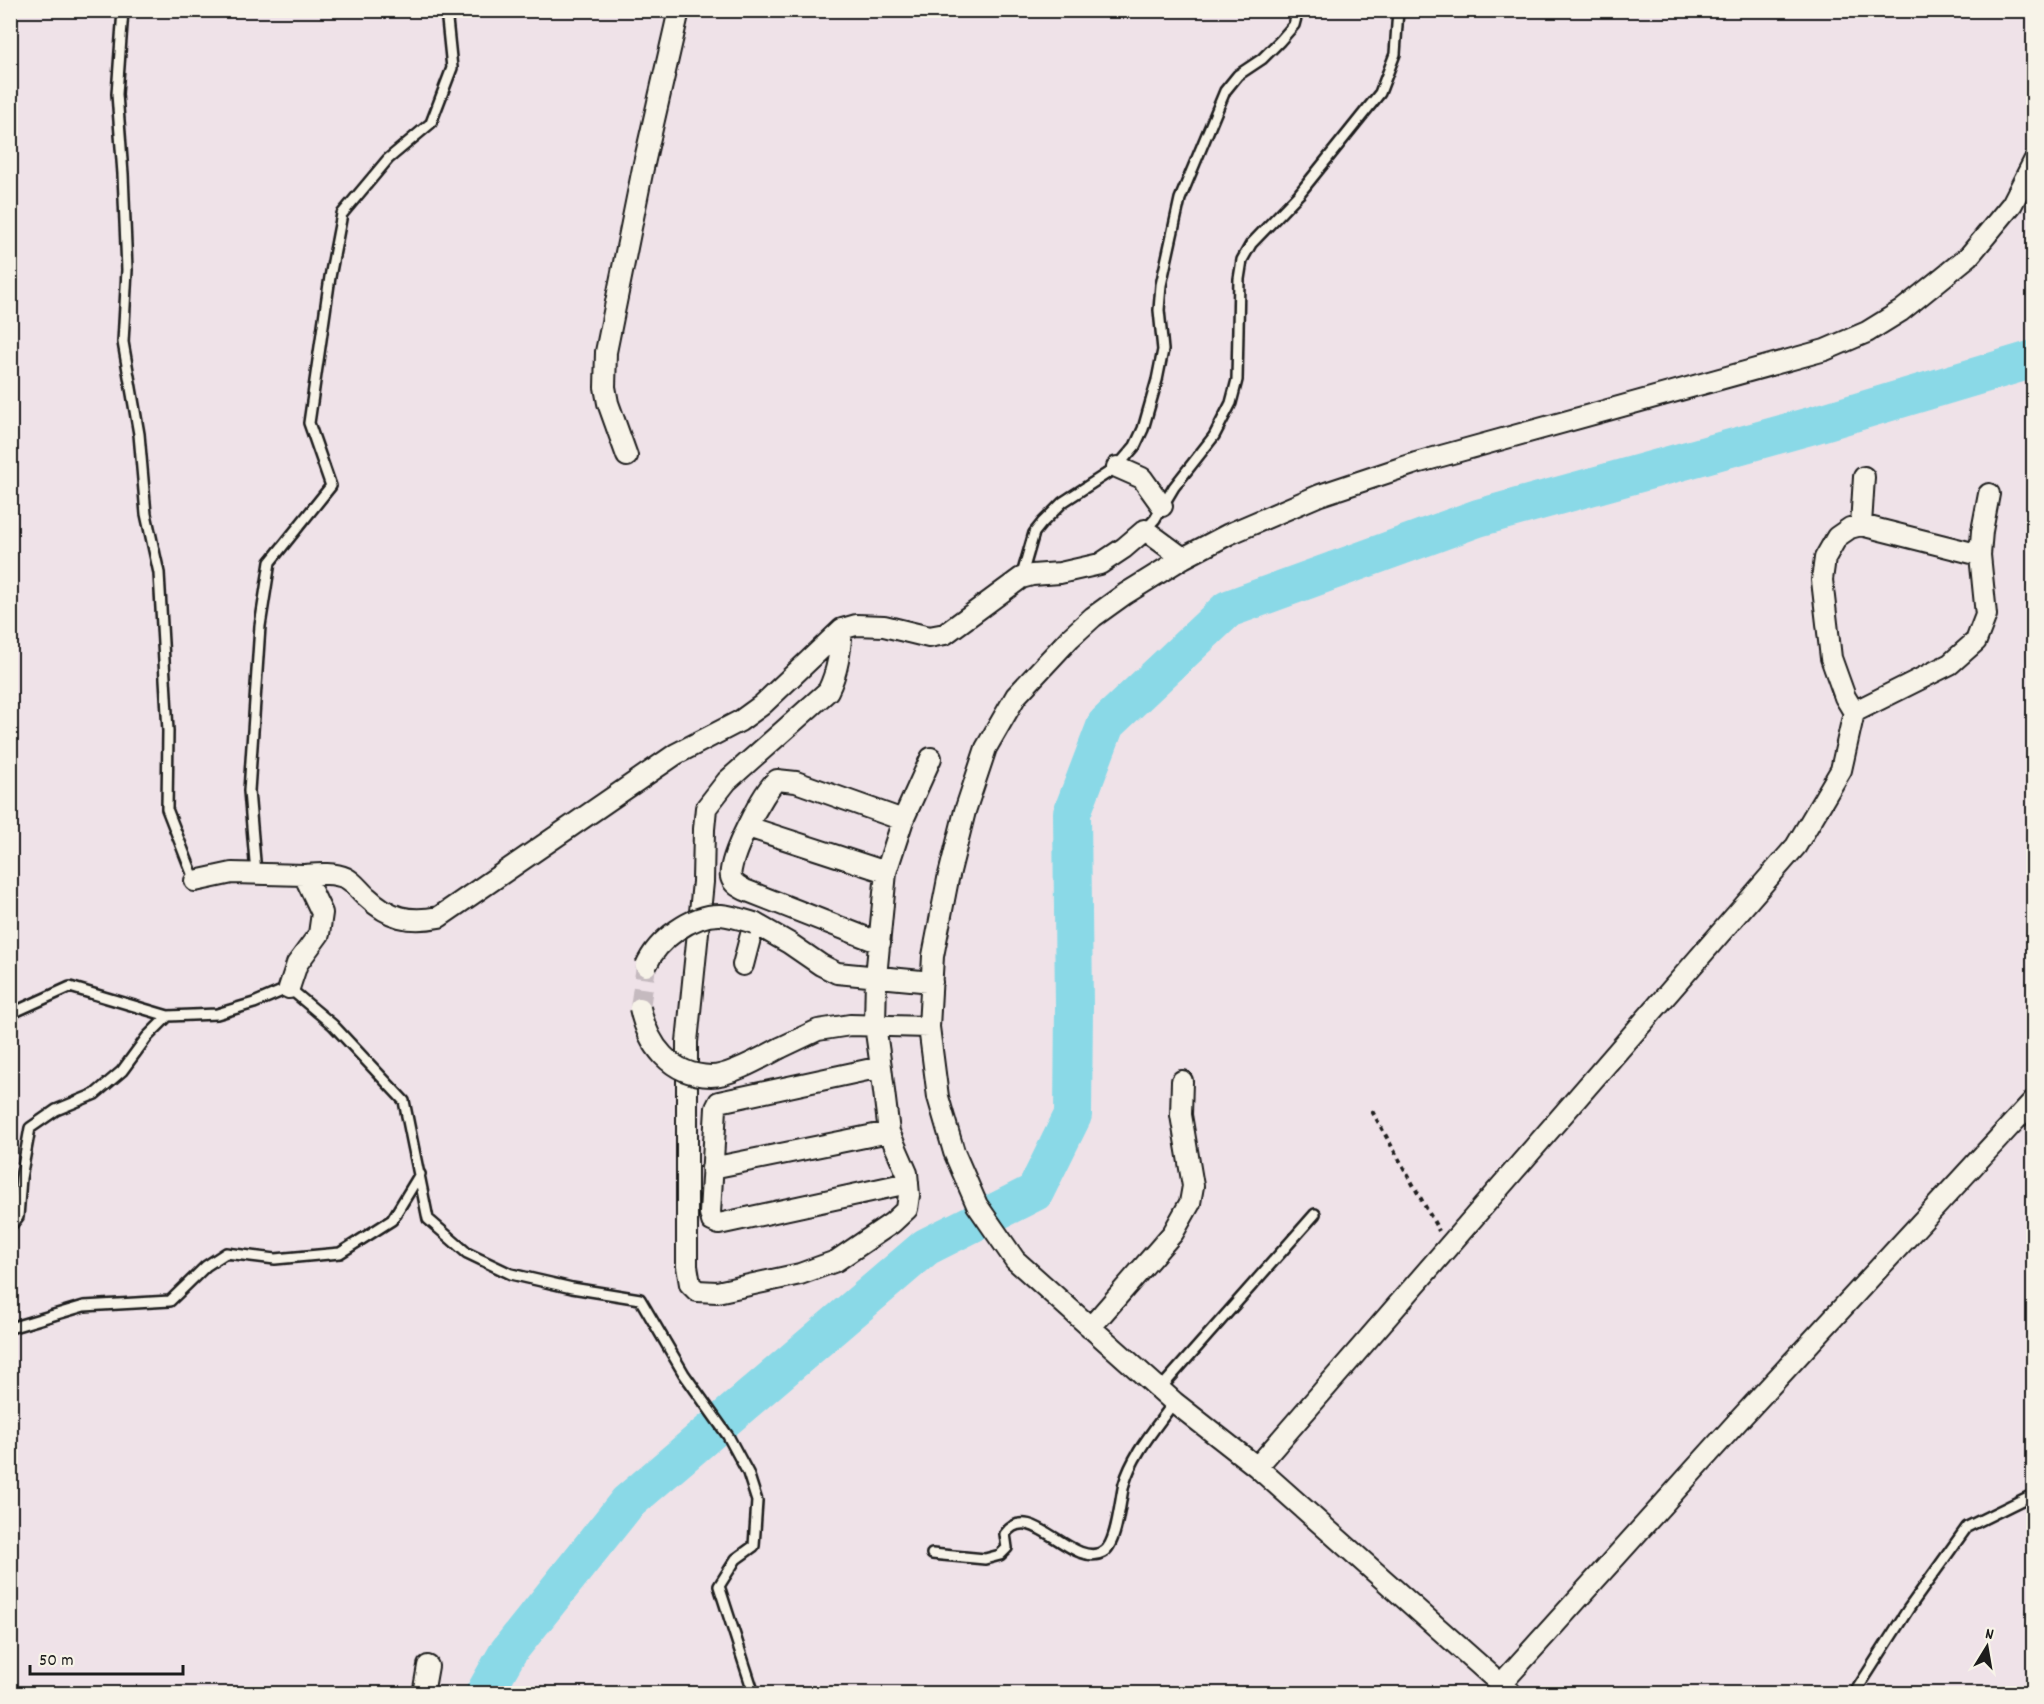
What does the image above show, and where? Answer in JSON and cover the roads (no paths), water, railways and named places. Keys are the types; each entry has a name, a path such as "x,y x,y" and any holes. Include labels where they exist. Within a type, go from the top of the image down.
{"street":[{"path":"627,456 607,395 606,351 643,168 679,10"},
{"path":"2034,161 2012,204 1970,256 1902,311 1867,332 1825,350 1416,462 1320,495 1229,534 1183,558 1125,594 1094,617 1070,638 1016,696 986,748 965,811 948,879 933,956 929,1027 938,1096 954,1152 977,1205 1015,1260 1167,1396 1257,1467 1506,1689 1739,1420 2034,1100"},
{"path":"1117,467 1142,478 1162,506"},
{"path":"1861,525 1864,477"},
{"path":"1854,711 1950,664 1976,641 1986,615 1980,555 1989,494"},
{"path":"1257,1467 1796,846 1841,770 1854,711 1845,697 1831,658 1822,580 1826,558 1837,537 1850,528 1861,525 1980,555"},
{"path":"195,881 232,873 335,874 347,878 385,911 400,918 419,921 439,917 676,754 740,721 762,705 842,629 856,625 884,626 929,637 945,634 1021,578 1060,573 1100,564 1145,530 1183,558"},
{"path":"842,629 839,662 828,691 786,726 727,781 706,808 703,882 687,1042 687,1266 690,1284 697,1291 717,1292 800,1274 836,1262 892,1223 907,1209 907,1173 889,1132 875,1025 876,977 886,872 903,820 931,758"},
{"path":"880,943 745,890 736,885 731,877 730,868 735,852 767,790 777,780 784,780 903,820"},
{"path":"748,827 886,872"},
{"path":"289,988 297,964 319,934 321,924 322,914 304,875"},
{"path":"646,966 651,953 689,922 721,915 754,923 837,974 932,982"},
{"path":"743,965 754,923"},
{"path":"640,1008 645,1028 654,1047 680,1069 712,1076 749,1065 818,1030 850,1024 929,1027"},
{"path":"881,1067 719,1102 716,1108 710,1213 712,1221 719,1224 908,1182"},
{"path":"1090,1328 1173,1233 1190,1203 1193,1186 1181,1115 1182,1081"},
{"path":"712,1168 889,1132"},
{"path":"423,1694 428,1666"}],"lane":[{"path":"123,10 117,94 127,270 123,342 139,434 146,514 159,573 168,731 167,809 195,881"},
{"path":"256,873 249,791 260,626 270,562 331,486 309,423 330,278 342,214 388,159 431,123 452,68 446,10"},
{"path":"1021,578 1034,533 1042,523 1063,502 1117,467 1139,438 1157,380 1163,350 1159,309 1161,285 1180,199 1225,91 1238,75 1262,59 1280,41 1294,25 1298,10"},
{"path":"1145,530 1174,486 1214,436 1231,403 1237,380 1239,279 1242,260 1251,244 1299,194 1380,93 1395,54 1398,10"},
{"path":"10,1014 70,987 168,1016 217,1014 254,1003 289,988 333,1025 404,1101 428,1220 467,1253 511,1274 572,1288 640,1299 684,1374 728,1437 748,1473 757,1501 754,1546 736,1559 718,1586 750,1691"},
{"path":"10,1227 18,1218 21,1178 30,1128 56,1110 95,1094 122,1071 147,1038 168,1016"},
{"path":"10,1328 84,1306 170,1300 206,1266 226,1253 275,1259 340,1253 392,1220 420,1174"},
{"path":"932,1554 985,1559 1000,1555 1007,1548 1005,1533 1010,1526 1019,1523 1044,1531 1075,1550 1090,1555 1101,1554 1108,1548 1114,1534 1125,1482 1134,1458 1167,1396 1315,1214"},
{"path":"1854,1694 1909,1608 1967,1527 2034,1494"}],"waterway":[{"path":"484,1694 508,1652 627,1503 926,1247 1035,1192 1073,1115 1072,813 1106,724 1228,609 1478,518 1810,426 2034,359"}],"tunnel":[{"path":"640,1008 646,966"}]}
